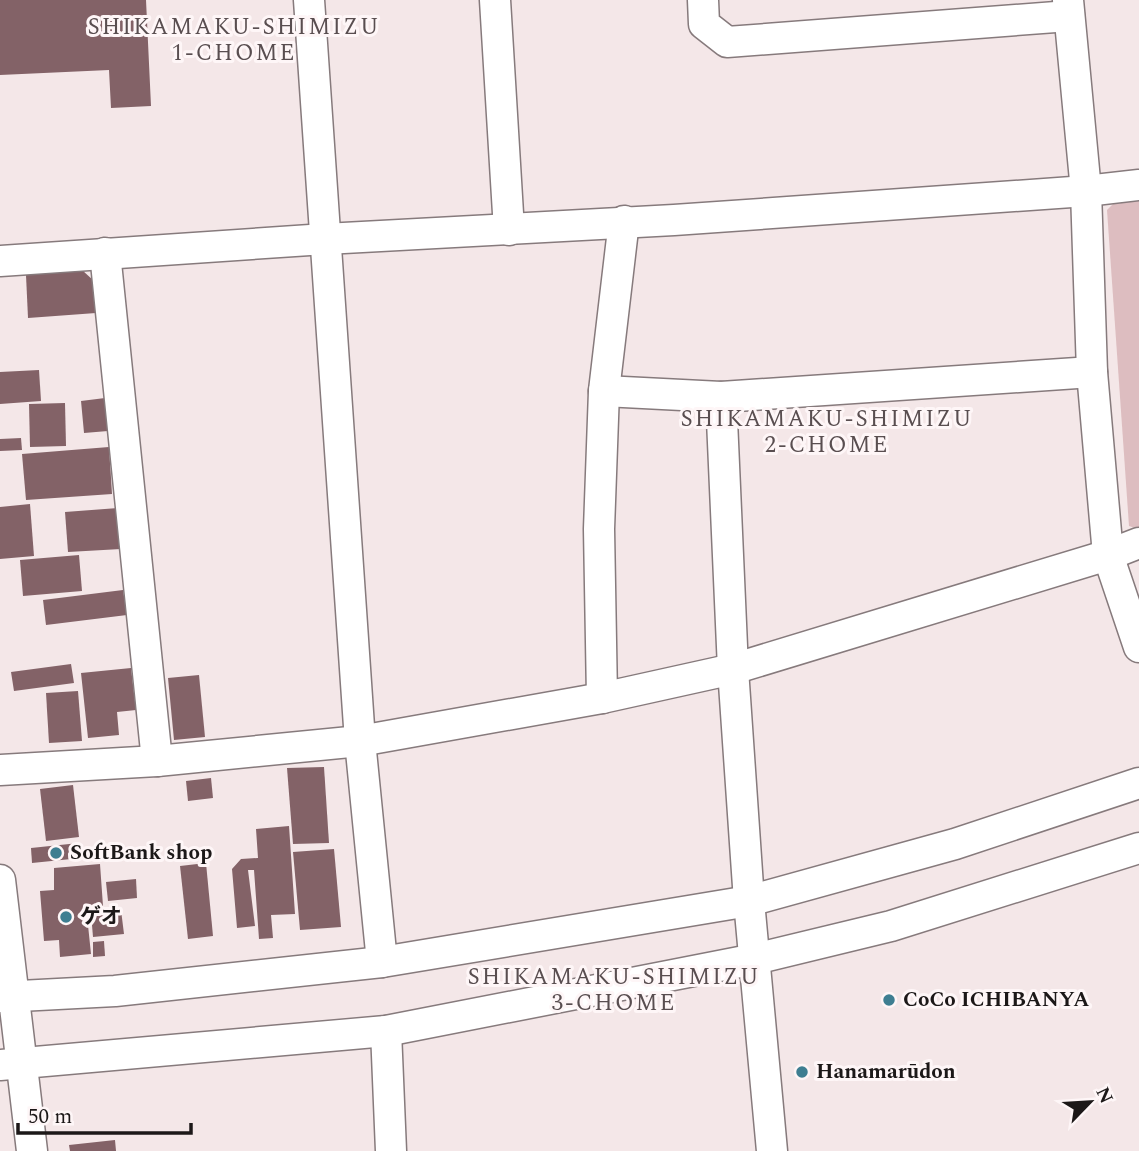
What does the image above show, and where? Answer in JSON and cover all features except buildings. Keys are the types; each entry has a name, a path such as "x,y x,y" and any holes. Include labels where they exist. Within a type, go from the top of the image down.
{"street":[{"path":"309,0 360,741 382,962"},
{"path":"495,0 509,230"},
{"path":"703,0 704,24 727,42 1069,8 1086,191 1092,372 1108,555 1139,647"},
{"path":"0,261 325,239 674,220 1139,185"},
{"path":"602,698 599,529 604,391 624,221"},
{"path":"105,253 157,761"},
{"path":"604,391 721,397 1092,372"},
{"path":"721,397 733,669 748,901 772,1151"},
{"path":"0,770 157,761 360,741 602,698 733,669 1108,555 1139,543"},
{"path":"7,997 115,991 382,962 748,901 955,844 1139,783"},
{"path":"11,1065 386,1031 755,959 891,926 1139,848"},
{"path":"0,880 11,1065 32,1151"},
{"path":"386,1031 391,1151"}],"shaded area":[{"path":"1139,201 1138,529 1129,526 1107,210 1113,204"}],"place":[{"name":"SoftBank shop","path":"56,853"},
{"name":"ゲオ","path":"66,917"},
{"name":"CoCo ICHIBANYA","path":"889,1000"},
{"name":"Hanamarūdon","path":"802,1072"}],"district":[{"name":"SHIKAMAKU-SHIMIZU 1-CHOME","path":"234,40"},
{"name":"SHIKAMAKU-SHIMIZU 2-CHOME","path":"827,432"},
{"name":"SHIKAMAKU-SHIMIZU 3-CHOME","path":"614,990"}]}
